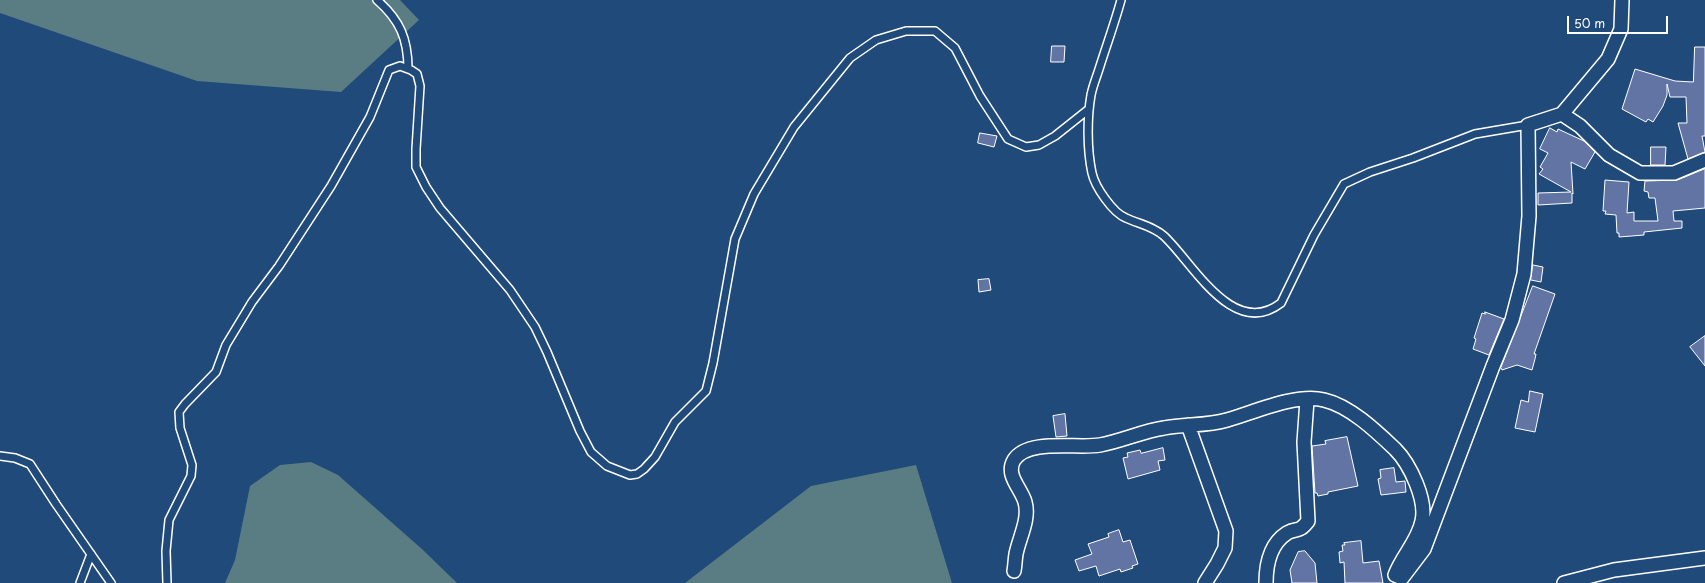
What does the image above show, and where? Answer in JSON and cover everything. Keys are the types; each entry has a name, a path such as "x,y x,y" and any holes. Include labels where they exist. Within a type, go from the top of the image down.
{"street":[{"path":"1014,571 1016,555 1026,518 1025,503 1014,481 1011,468 1015,459 1024,451 1035,447 1100,445 1164,428 1226,420 1271,405 1307,400 1324,400 1345,409 1373,429 1402,457 1419,491 1423,506 1423,520 1418,535 1399,565 1396,575 1402,578 1424,549 1493,366 1512,320 1524,274 1530,216 1528,125 1562,114 1608,59 1621,29 1622,0"},
{"path":"1562,114 1580,126 1609,155 1640,173 1674,174 1705,160"},
{"path":"1266,583 1266,565 1274,546 1288,533 1302,529 1308,521 1304,442 1307,400"},
{"path":"1188,425 1226,531 1225,548 1205,583"},
{"path":"1564,583 1614,570 1705,558"}],"lane":[{"path":"377,0 386,7 399,26 407,46 408,69"},
{"path":"1121,0 1091,94 1088,137 1092,174 1109,206 1124,218 1148,226 1163,235 1218,297 1231,306 1251,314 1271,310 1281,303 1314,235 1344,184 1370,172 1413,158 1475,134 1528,125"},
{"path":"167,583 166,551 169,520 191,476 192,465 180,428 180,412 185,404 216,372 226,346 248,308 279,266 331,186 370,117 389,70 400,66 418,74 420,86 416,167 426,188 440,208 510,290 534,327 547,352 580,431 591,452 607,466 630,475 640,471 655,458 675,422 706,391 713,363 735,239 751,200 794,127 850,58 876,40 906,31 935,31 954,48 980,96 1008,139 1026,147 1039,144 1055,136 1089,109"},
{"path":"0,456 15,458 30,464 111,583"},
{"path":"80,583 91,554"}],"green space":[{"path":"0,0 400,0 419,20 341,92 197,81 0,13"},
{"path":"311,462 338,475 423,550 457,583 225,583 235,560 250,486 280,465"},
{"path":"916,465 952,583 685,583 811,486"}],"building":[{"path":"1052,46 1065,46 1064,62 1051,62"},
{"path":"1695,47 1705,47 1705,136 1702,136 1705,152 1688,159 1678,123 1687,123 1686,97 1670,97 1667,84 1667,95 1663,106 1653,122 1648,119 1646,122 1622,109 1635,69 1675,81 1693,82"},
{"path":"1550,128 1557,132 1558,129 1584,141 1595,152 1585,169 1571,162 1573,194 1572,193 1572,203 1538,205 1538,193 1571,192 1539,174 1543,169 1540,167 1548,153 1540,149"},
{"path":"980,133 997,136 994,147 978,143"},
{"path":"1651,147 1666,147 1665,165 1651,165"},
{"path":"1705,169 1705,208 1673,211 1674,221 1682,221 1682,228 1644,232 1644,235 1619,237 1619,233 1617,233 1616,215 1605,214 1606,211 1603,211 1605,180 1629,182 1627,213 1634,212 1634,221 1658,221 1655,198 1649,198 1648,192 1644,191 1645,181 1677,180"},
{"path":"1533,265 1543,267 1541,282 1531,280"},
{"path":"989,279 991,290 979,292 978,280"},
{"path":"1533,286 1555,294 1534,354 1536,354 1532,370 1517,365 1502,370 1501,368"},
{"path":"1485,312 1504,319 1489,355 1473,349 1476,339 1474,338 1482,313 1485,314"},
{"path":"1705,336 1705,366 1690,347"},
{"path":"1530,391 1543,394 1535,432 1515,428 1521,400 1528,402"},
{"path":"1065,414 1067,436 1056,437 1053,416"},
{"path":"1347,437 1358,486 1328,492 1328,494 1318,496 1317,493 1315,493 1312,446 1326,444 1325,441"},
{"path":"1163,448 1165,460 1158,461 1160,470 1128,479 1123,458 1128,457 1127,453 1140,450 1141,453"},
{"path":"1394,468 1396,482 1405,481 1406,492 1381,495 1378,479 1381,478 1380,470"},
{"path":"1119,530 1123,542 1130,540 1138,564 1132,566 1133,568 1121,572 1120,569 1099,576 1096,566 1079,571 1075,560 1092,554 1088,544 1109,537 1108,534"},
{"path":"1361,541 1363,563 1379,561 1383,583 1345,583 1344,562 1340,563 1339,552 1343,551 1342,545 1345,545 1344,543"},
{"path":"1305,551 1315,563 1317,583 1292,583 1290,570 1298,552"}]}
